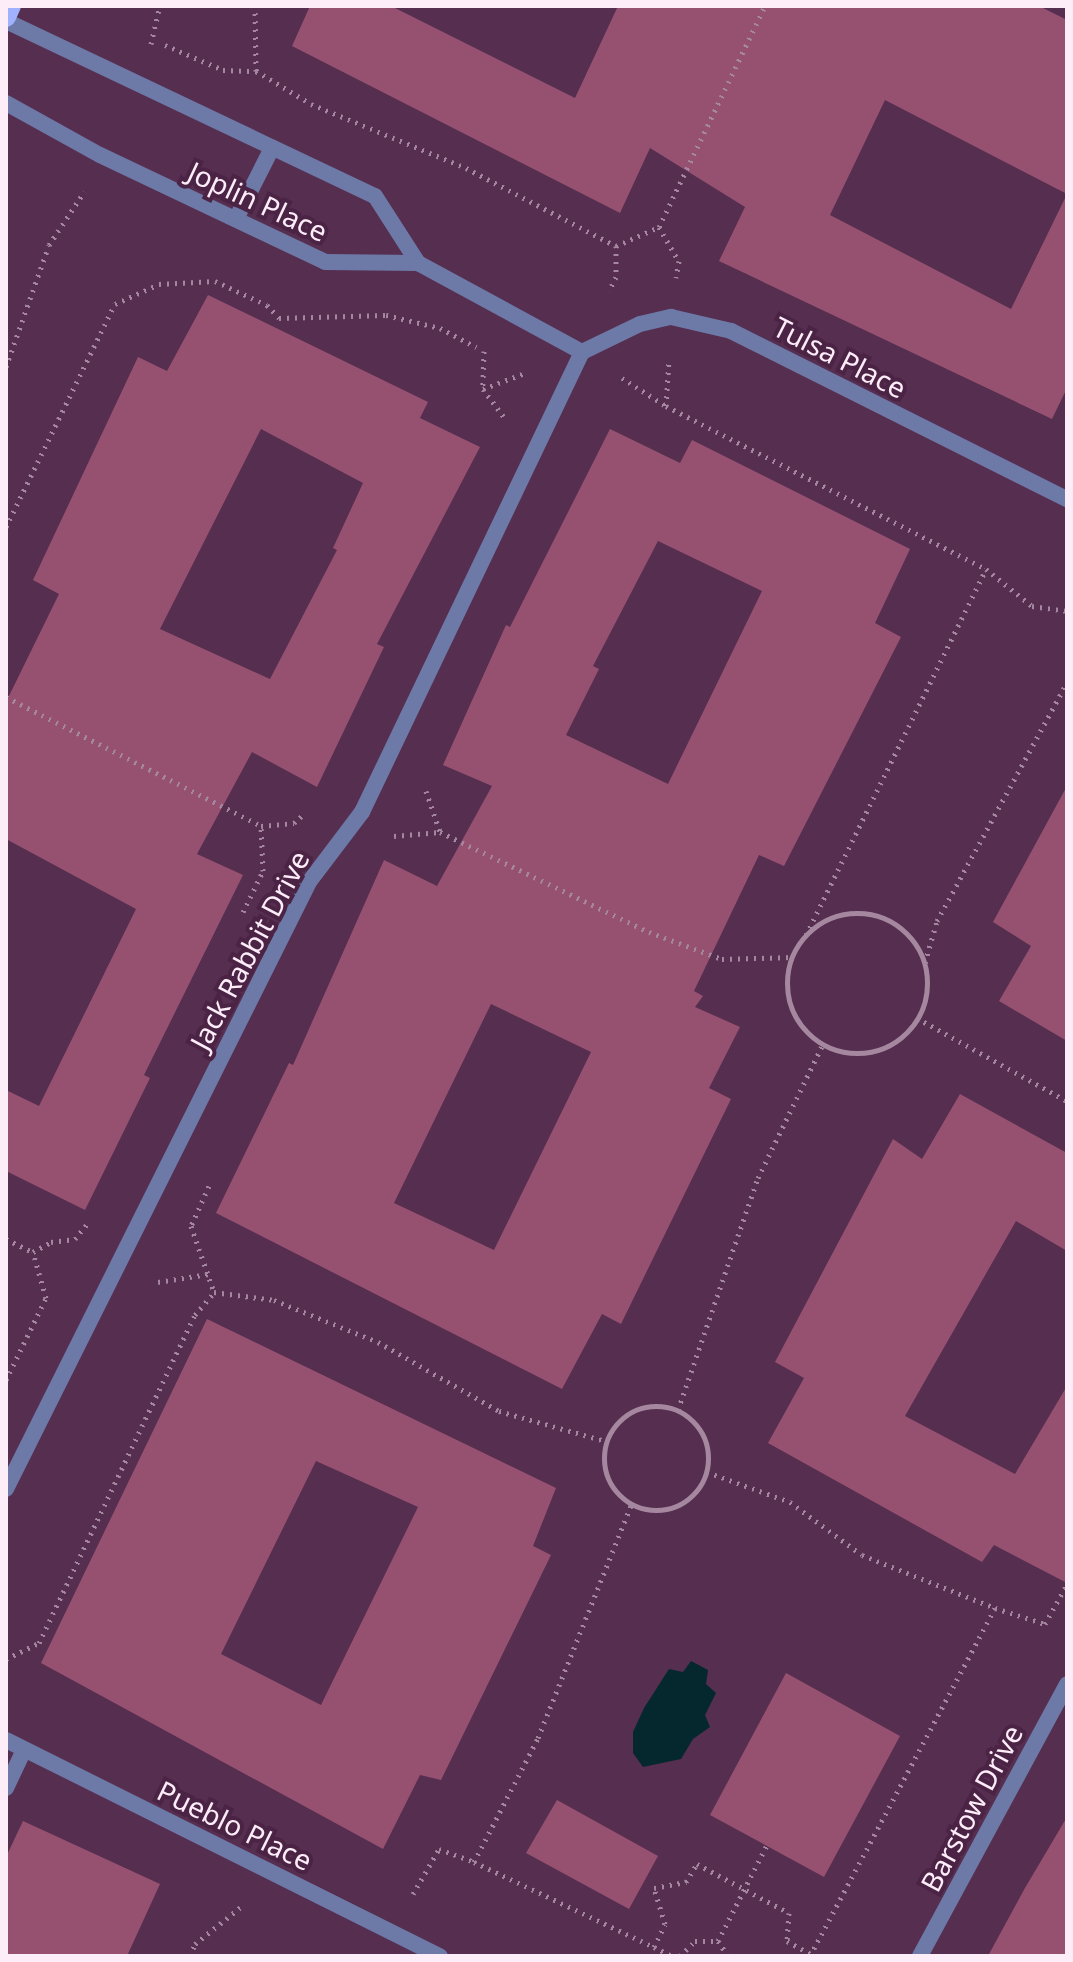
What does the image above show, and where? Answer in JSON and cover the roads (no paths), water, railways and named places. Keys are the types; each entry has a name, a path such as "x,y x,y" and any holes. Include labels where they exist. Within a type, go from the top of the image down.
{"main road":[{"path":"6,19 11,6"}],"street":[{"path":"6,19 375,196 418,263"},
{"name":"Joplin Place","path":"6,103 325,262 418,263 582,352"},
{"path":"236,219 272,148"},
{"name":"Tulsa Place","path":"582,352 640,324 671,317 731,331 1067,499"},
{"name":"Jack Rabbit Drive","path":"6,1489 309,882 362,812 582,352"},
{"name":"Barstow Drive","path":"920,1956 1067,1684"},
{"name":"Pueblo Place","path":"6,1740 440,1956"},
{"path":"6,1788 24,1750"}]}
